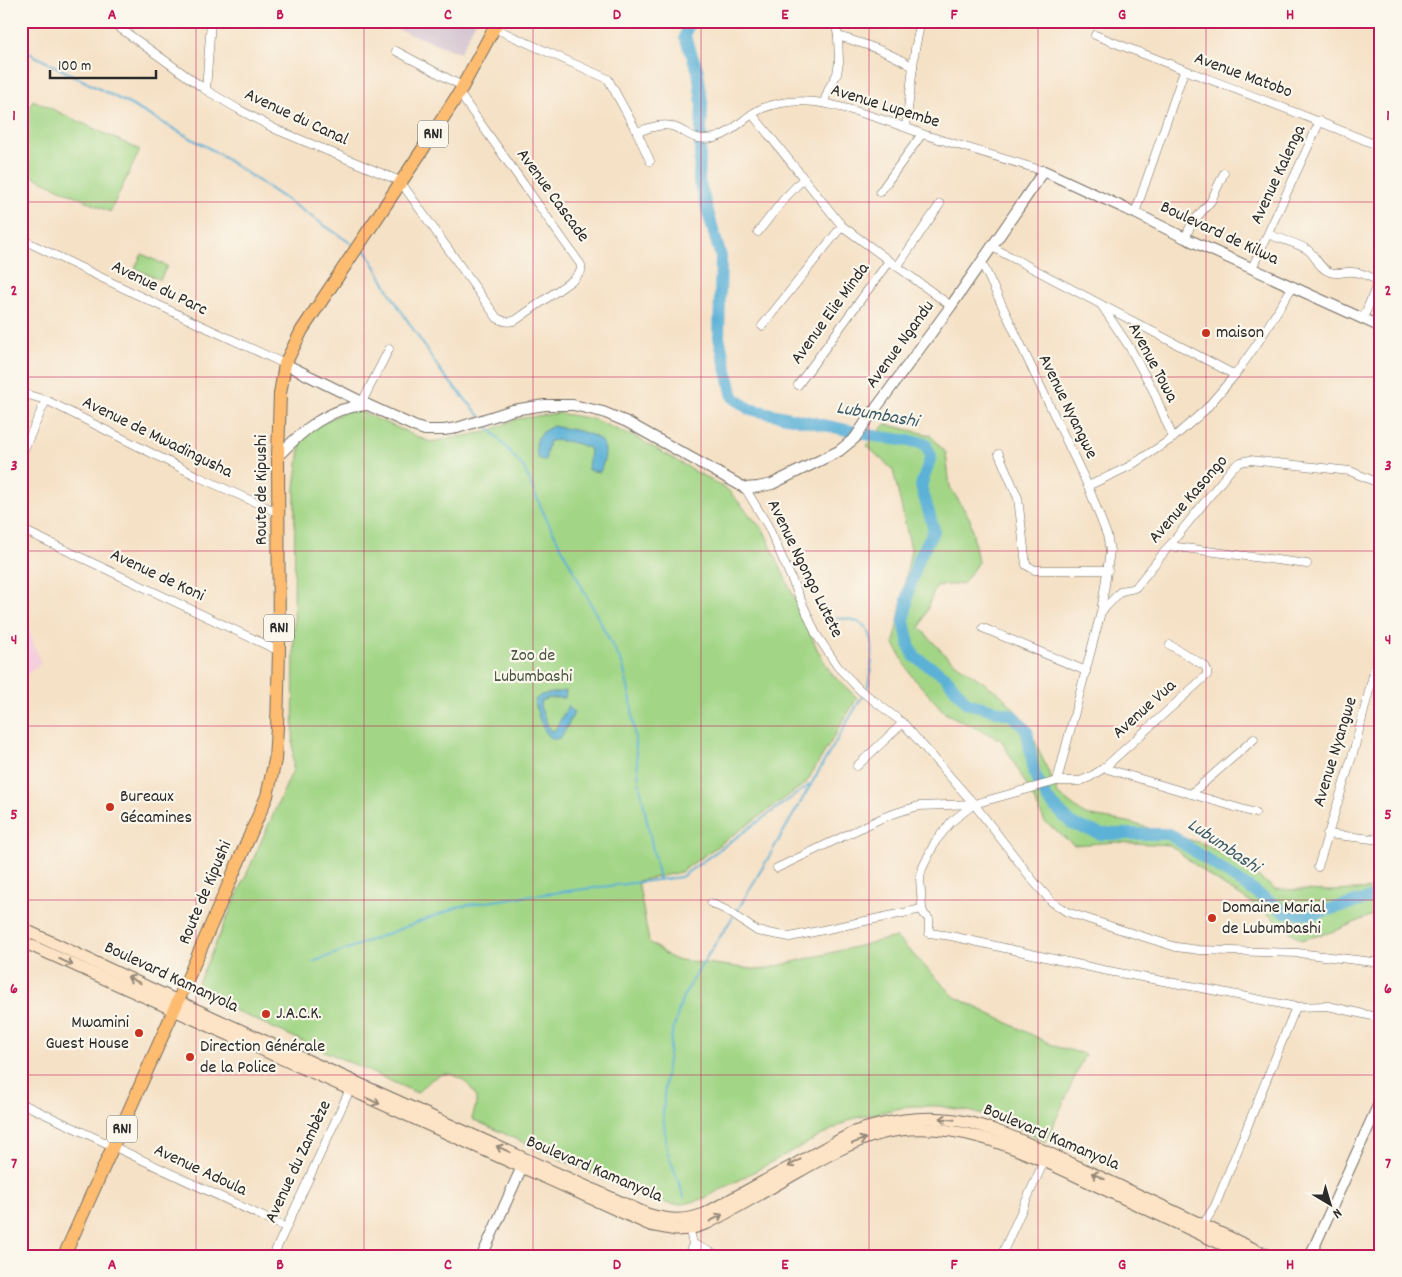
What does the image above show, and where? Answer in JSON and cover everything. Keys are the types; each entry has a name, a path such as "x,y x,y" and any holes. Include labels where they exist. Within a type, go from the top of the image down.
{"highway":[{"name":"Route de Kipushi","path":"176,1006 266,796 275,760 279,690 278,456 280,394 285,364 302,330 423,149 460,90 496,25"},
{"name":"RN1","path":"64,1256 176,1006"}],"main road":[{"name":"Boulevard Kamanyola","path":"21,928 176,1006"},
{"name":"Boulevard Kamanyola","path":"21,942 176,1006 523,1164 646,1214 669,1220 689,1224 854,1132 898,1120 930,1118 965,1122 986,1128 1247,1256"},
{"name":"Boulevard Kamanyola","path":"1046,1158 1203,1225 1269,1256"}],"street":[{"name":"Avenue du Canal","path":"110,21 206,90 275,129 400,181"},
{"path":"206,90 211,21"},
{"path":"824,102 828,88 837,74 839,54 835,21"},
{"path":"906,127 915,49 921,21"},
{"path":"496,25 605,77 611,83 650,161"},
{"name":"Avenue Matobo","path":"1094,35 1381,146"},
{"path":"838,36 897,56 913,67"},
{"path":"396,51 460,90"},
{"path":"1135,213 1184,71"},
{"name":"Avenue Cascade","path":"400,181 502,321 511,322 516,320 578,276 581,267 580,261 460,90"},
{"name":"Avenue Lupembe","path":"637,132 666,126 677,129 694,138 709,138 724,135 761,108 805,101 824,102 1044,171"},
{"path":"752,114 842,226 951,306"},
{"name":"Avenue Kalenga","path":"1252,268 1320,121"},
{"path":"880,192 922,134"},
{"name":"Boulevard de Kilwa","path":"1044,171 1185,238 1381,327"},
{"name":"Avenue Ngandu","path":"745,488 765,486 786,477 839,451 855,438 951,306 1044,171"},
{"path":"1185,238 1192,223 1211,201 1224,173"},
{"path":"758,232 784,199 803,179"},
{"path":"897,267 940,204"},
{"path":"762,326 842,226"},
{"path":"1268,234 1301,246 1310,252 1321,267 1329,272 1352,271 1380,278 1363,319"},
{"name":"Avenue du Parc","path":"21,239 196,324 285,364"},
{"name":"Avenue Towa","path":"992,247 1235,374"},
{"name":"Avenue Elie Minda","path":"798,385 889,261"},
{"name":"Avenue Nyangwe","path":"982,262 1088,486 1107,535 1110,551 1102,612 1056,781"},
{"path":"1088,486 1130,466 1173,438 1205,410 1257,344 1293,286"},
{"name":"Avenue Towa","path":"1101,305 1130,348 1153,390 1173,438"},
{"path":"278,456 298,436 321,418 365,404 389,349"},
{"name":"Avenue Ngongo Lutete","path":"285,364 365,404 425,430 444,430 513,410 545,405 573,405 603,412 628,422 745,488 768,526 816,634 838,667 860,690 903,723 974,804 1052,902 1067,912 1184,948 1298,953 1381,962"},
{"name":"Avenue de Mwadingusha","path":"21,393 46,400 199,477 279,513"},
{"path":"21,456 46,400"},
{"path":"999,454 1018,498 1026,565 1035,570 1108,570"},
{"name":"Avenue Kasongo","path":"1102,612 1120,592 1136,587 1233,468 1246,460 1350,471 1381,484"},
{"name":"Avenue de Koni","path":"21,529 279,651"},
{"path":"1169,546 1306,564"},
{"path":"983,628 1086,671"},
{"name":"Avenue Nyangwe","path":"1318,867 1354,750 1381,644"},
{"name":"Avenue Vua","path":"974,804 1056,781 1080,781 1104,768 1206,675 1207,670 1204,666 1170,645"},
{"path":"857,766 903,723"},
{"path":"1191,794 1254,739"},
{"path":"1104,768 1255,812"},
{"path":"777,868 884,817 905,810 918,806 974,804"},
{"path":"974,804 951,822 935,842 924,861 920,877 922,909 929,919 928,929 930,934 951,936 1103,970 1296,1007 1328,1006 1381,1018"},
{"path":"1327,834 1381,840"},
{"path":"711,903 726,910 757,931 790,937 922,909"},
{"path":"1203,1225 1215,1206 1296,1007"},
{"name":"Avenue du Zambèze","path":"273,1256 351,1086"},
{"path":"1310,1256 1381,1099"},
{"name":"Avenue Adoula","path":"21,1103 285,1227"},
{"path":"1002,1256 1046,1158"},
{"path":"482,1256 523,1164"},
{"path":"688,1256 693,1244 689,1224"},
{"path":"693,1244 719,1256"}],"shaded area":[{"path":"376,21 476,21 460,53"},
{"path":"21,609 41,663 21,679"}],"green space":[{"path":"33,100 140,150 110,212 21,171 21,124"},
{"path":"142,254 167,266 160,280 135,268"},
{"name":"Zoo de Lubumbashi","path":"352,408 430,442 487,432 516,419 559,413 593,419 639,439 728,490 764,531 818,651 831,673 857,698 806,783 681,872 638,881 649,942 673,959 760,970 896,937 955,997 1057,1047 1085,1054 1046,1142 1011,1124 973,1112 939,1106 909,1106 852,1119 705,1198 683,1204 664,1203 648,1199 472,1119 476,1104 475,1095 469,1086 459,1078 446,1074 440,1075 428,1082 417,1093 194,992 293,770 295,488 302,433"},
{"path":"885,424 930,435 946,453 950,487 970,519 978,562 963,584 936,586 920,628 947,657 1000,694 1027,723 1058,794 1085,815 1128,822 1204,844 1234,859 1275,889 1330,891 1381,889 1381,915 1370,916 1335,931 1301,940 1265,912 1208,875 1170,845 1115,842 1074,845 1045,822 1029,789 1001,740 945,713 911,675 894,644 911,549 893,470 867,446"}],"water":[{"path":"553,426 576,430 599,440 605,452 600,472 588,470 590,449 570,442 549,441 545,461 538,458 536,447 538,438"},
{"path":"566,691 565,698 548,698 541,701 540,706 550,731 555,730 568,706 574,713 562,735 555,739 551,738 543,726 535,700 541,695"}],"waterway":[{"name":"Lubumbashi","path":"689,21 685,37 698,71 702,103 699,181 721,257 719,337 733,397 749,409 880,437 925,443 931,456 921,486 934,530 919,558 909,589 904,622 910,648 915,657 945,676 967,703 1012,715 1027,731 1034,773 1048,800 1072,824 1101,834 1169,834 1285,912 1314,914 1381,896"},
{"path":"21,49 129,104 214,151 352,244"},
{"path":"361,249 367,252 396,303 442,373 481,417"},
{"path":"485,423 524,468 544,514 623,666 631,700 639,781 659,880"},
{"path":"826,619 857,621 865,627 870,635 872,658 868,687 865,691"},
{"path":"736,913 863,695"},
{"path":"313,962 461,906 681,877 809,785"},
{"path":"684,1197 667,1151 663,1114 665,1080 672,1034 682,999 733,917"}],"place":[{"name":"maison","path":"1206,333"},
{"name":"Bureaux Gécamines","path":"110,807"},
{"name":"Domaine Marial de Lubumbashi","path":"1212,918"},
{"name":"J.A.C.K.","path":"266,1014"},
{"name":"Mwamini Guest House","path":"139,1033"},
{"name":"Direction Générale de la Police","path":"190,1057"}]}
